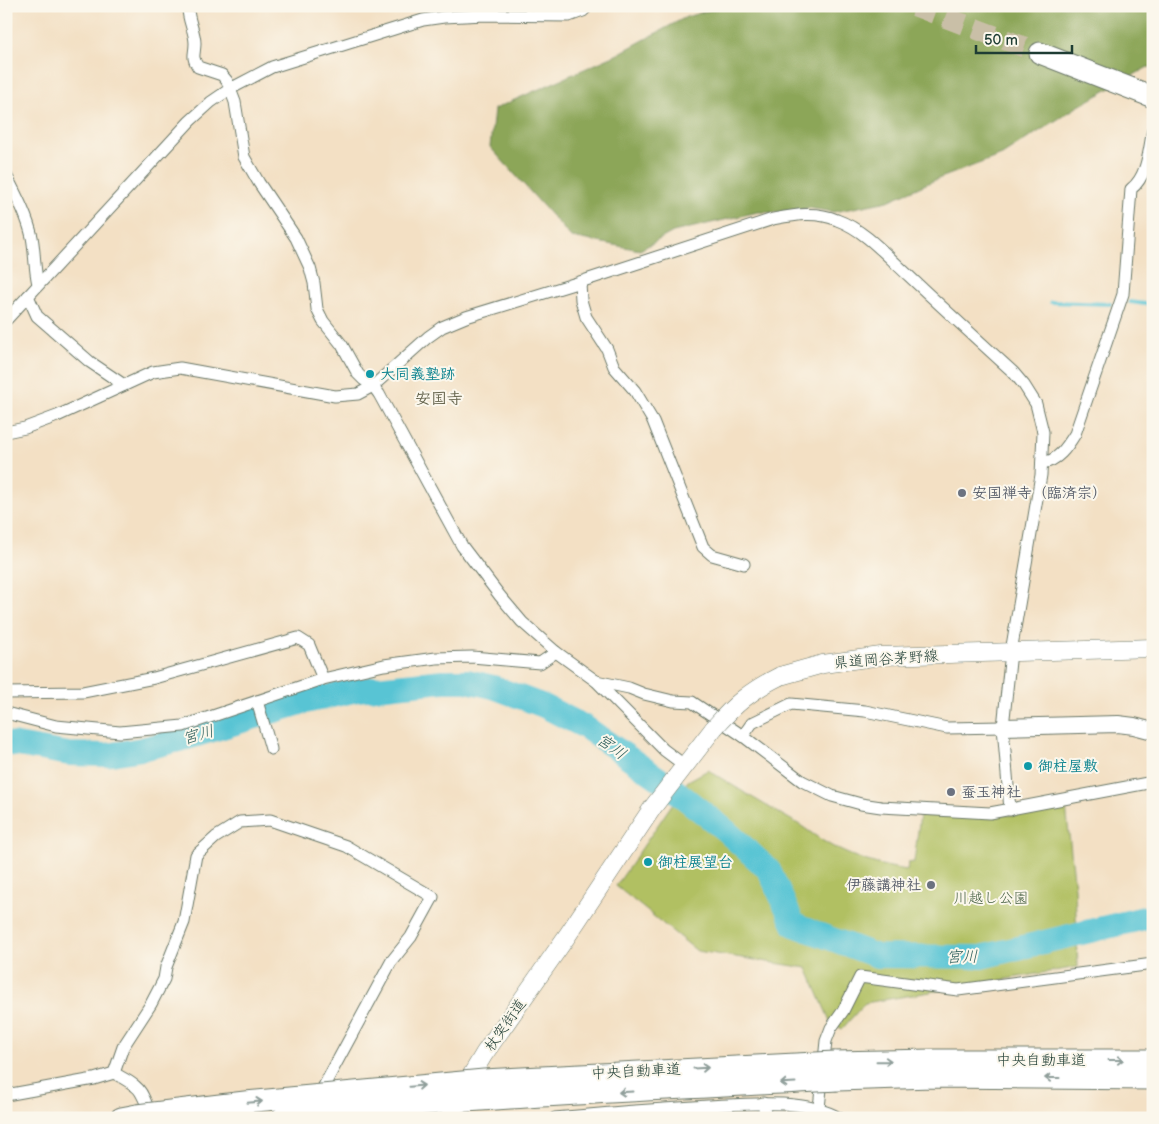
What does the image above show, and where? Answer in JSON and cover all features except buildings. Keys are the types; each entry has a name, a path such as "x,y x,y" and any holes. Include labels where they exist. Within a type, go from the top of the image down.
{"highway":[{"path":"1040,53 1153,97"},
{"name":"中央自動車道","path":"282,1118 353,1110 836,1071 932,1060 1153,1060"},
{"name":"中央自動車道","path":"137,1117 245,1102 484,1080 836,1071 932,1077 1153,1079"}],"main road":[{"name":"県道岡谷茅野線","path":"567,936 681,768 714,728 743,698 759,686 780,676 822,664 881,656 1153,648"},
{"name":"杖突街道","path":"446,1118 484,1054 567,936"}],"street":[{"path":"188,6 188,14 196,42 193,60 198,67 222,75 230,89 236,102 244,156 259,183 296,238 310,268 317,310 323,321 342,345 358,374 373,386 379,394 462,546 522,622 556,652 596,681 681,768"},
{"path":"6,320 190,121 211,102 230,89 272,67 423,20 485,15 569,16 583,11 588,6"},
{"path":"1042,463 1052,462 1068,446 1075,434 1123,294 1131,189 1139,183 1145,167 1153,129"},
{"path":"6,175 27,220 32,240 34,270 38,284"},
{"path":"6,432 25,428 57,416 153,372 180,368 335,396 358,394 373,386 414,348 442,327 466,317 773,220 800,214 820,215 838,220 857,230 1013,372 1036,404 1043,432 1042,463 1011,652 1003,727 1010,810"},
{"path":"580,282 581,300 586,317 607,349 614,367 635,391 653,421 703,547 712,555 744,564"},
{"path":"28,296 37,316 90,362 124,385"},
{"path":"6,693 83,692 154,678 298,638 309,645 323,679"},
{"path":"6,713 56,726 120,732 183,726 258,703 323,679 384,665 436,658 472,657 540,663 556,652"},
{"path":"596,681 629,688 644,694 692,702 743,736 802,781 832,796 882,807 990,813 1153,782"},
{"path":"258,703 270,746"},
{"path":"743,736 752,723 791,704 866,711 947,728 1118,724 1153,731"},
{"path":"114,1073 123,1047 151,1004 164,979 166,966 184,922 196,855 216,837 240,822 270,820 346,846 433,896 411,937 392,962 342,1056 306,1118"},
{"path":"820,1108 826,1041 831,1028 860,977 958,990 1153,964"},
{"path":"6,1095 94,1079 114,1073 135,1085 142,1092 137,1117"},
{"path":"763,1103 766,1118"},
{"path":"555,1118 677,1113 763,1103 820,1108 839,1118"}],"green space":[{"path":"724,6 1153,6 1153,68 1148,67 1077,107 1002,155 935,180 888,201 834,212 808,208 782,213 758,212 673,232 640,250 571,237 490,147 494,109 616,55 686,17"},
{"name":"川越し公園","path":"708,770 837,849 866,861 907,870 908,863 914,862 920,815 1016,815 1066,807 1075,888 1078,967 865,1003 842,1029 830,1021 807,968 697,951 616,886 688,781"}],"waterway":[{"path":"1051,302 1110,304"},
{"path":"1130,302 1153,305"},
{"name":"宮川","path":"6,743 69,754 106,755 142,749 187,738 301,703 357,690 443,681 467,681 493,687 544,706 585,727 668,785 725,830 769,870 794,925 877,956 981,957 1153,916"}],"tunnel":[{"path":"915,6 1040,53"}],"place":[{"name":"大同義塾跡","path":"370,374"},
{"name":"安国禅寺（臨済宗）","path":"962,493"},
{"name":"御柱屋敷","path":"1028,766"},
{"name":"蚕玉神社","path":"951,792"},
{"name":"御柱展望台","path":"648,862"},
{"name":"伊藤講神社","path":"931,885"}],"district":[{"name":"安国寺","path":"439,398"}]}
